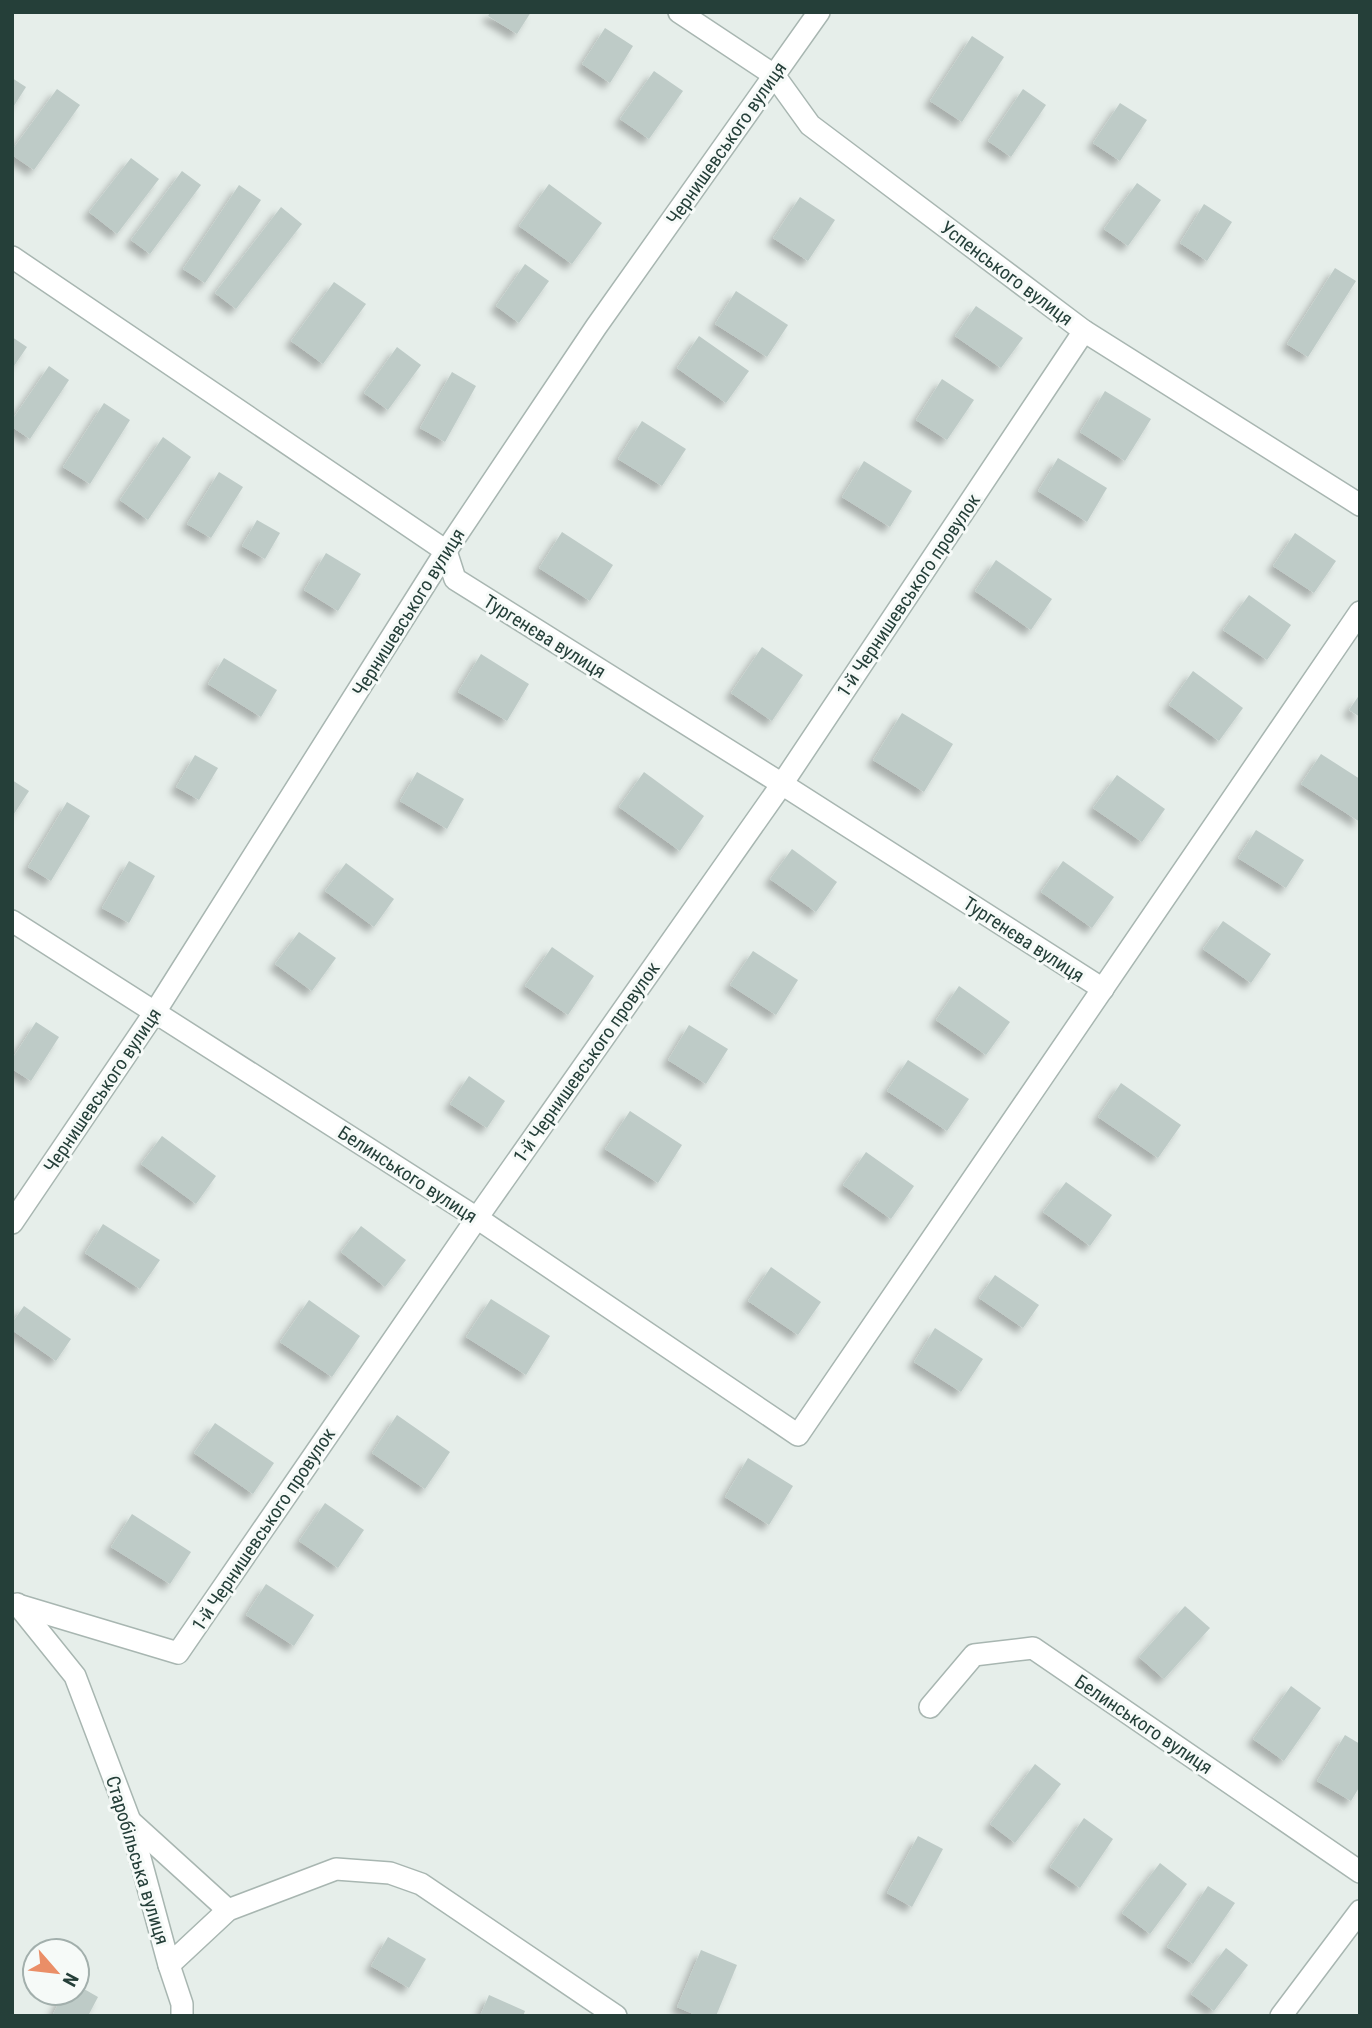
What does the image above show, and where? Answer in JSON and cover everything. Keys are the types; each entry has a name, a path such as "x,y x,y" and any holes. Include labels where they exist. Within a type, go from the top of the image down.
{"street":[{"name":"Успенського вулиця","path":"679,12 774,75 810,125 1084,331 1360,505"},
{"name":"Чернишевського вулиця","path":"12,1223 155,1012 446,551 596,327 819,12"},
{"path":"12,257 446,551"},
{"name":"1-й Чернишевського провулок","path":"15,1603 178,1653 477,1218 782,784 1084,331"},
{"name":"Тургенєва вулиця","path":"446,551 455,579 1103,989"},
{"path":"1103,989 1360,612"},
{"name":"Белинського вулиця","path":"12,921 477,1218 798,1435 1103,989"},
{"name":"Старобільська вулиця","path":"15,1603 75,1676 130,1821 169,1965 228,1910 336,1870 390,1873 421,1884 616,2016"},
{"name":"Белинського вулиця","path":"930,1707 974,1655 1033,1648 1360,1872"},
{"path":"130,1821 228,1910"},
{"path":"1282,2016 1360,1911"},
{"path":"169,1965 182,2004 182,2016"}],"building":[{"path":"490,12 531,12 517,34 488,16"},
{"path":"605,28 633,46 610,83 582,64"},
{"path":"972,36 1004,57 962,122 930,101"},
{"path":"654,71 683,91 649,139 620,119"},
{"path":"12,78 26,87 12,109"},
{"path":"57,89 80,105 34,170 12,155 12,150"},
{"path":"1023,89 1046,105 1011,157 988,141"},
{"path":"1120,103 1147,120 1120,161 1093,143"},
{"path":"131,158 159,179 117,234 89,212"},
{"path":"182,171 201,185 150,254 131,240"},
{"path":"1137,183 1161,200 1128,246 1104,229"},
{"path":"549,184 602,223 572,264 519,226"},
{"path":"239,185 261,200 205,283 183,269"},
{"path":"800,197 835,220 808,261 773,238"},
{"path":"1204,204 1232,222 1207,261 1180,243"},
{"path":"281,207 302,224 236,309 215,293"},
{"path":"525,264 549,281 519,323 496,306"},
{"path":"1335,268 1356,281 1308,357 1287,344"},
{"path":"334,282 366,304 323,364 291,341"},
{"path":"736,291 788,325 767,357 715,324"},
{"path":"976,306 1023,338 1001,368 955,336"},
{"path":"699,336 749,371 726,403 677,368"},
{"path":"12,337 27,347 12,369"},
{"path":"397,347 421,365 388,410 364,393"},
{"path":"49,366 69,380 30,439 12,427 12,420"},
{"path":"452,372 476,386 445,442 420,428"},
{"path":"942,379 974,400 947,440 916,420"},
{"path":"1105,391 1151,419 1125,461 1080,432"},
{"path":"104,403 130,420 90,484 63,467"},
{"path":"642,421 686,449 662,486 618,459"},
{"path":"163,437 191,457 148,520 120,500"},
{"path":"1058,458 1107,488 1087,522 1038,491"},
{"path":"864,461 912,491 890,527 842,497"},
{"path":"219,472 243,487 211,538 187,524"},
{"path":"257,520 280,533 265,559 242,546"},
{"path":"562,532 613,565 590,601 539,568"},
{"path":"1295,533 1336,561 1314,593 1273,566"},
{"path":"326,553 361,574 338,611 304,590"},
{"path":"996,560 1052,599 1031,630 975,591"},
{"path":"1249,595 1291,625 1267,660 1223,630"},
{"path":"762,647 803,675 772,721 731,693"},
{"path":"481,654 529,684 507,721 458,692"},
{"path":"224,658 277,690 261,717 208,684"},
{"path":"1193,671 1243,708 1219,741 1169,705"},
{"path":"1360,694 1360,717 1349,710"},
{"path":"902,713 953,744 924,792 873,760"},
{"path":"1321,754 1360,779 1360,822 1301,784"},
{"path":"195,755 218,768 199,800 176,787"},
{"path":"417,772 464,799 447,829 400,801"},
{"path":"644,772 704,816 680,851 619,807"},
{"path":"1117,775 1165,809 1142,842 1093,808"},
{"path":"12,780 29,791 12,817"},
{"path":"67,802 90,816 51,881 28,867"},
{"path":"1256,830 1304,860 1286,888 1238,858"},
{"path":"792,849 837,882 816,912 770,879"},
{"path":"129,861 155,876 129,923 102,908"},
{"path":"1063,861 1114,897 1092,928 1041,892"},
{"path":"346,863 394,899 374,927 325,891"},
{"path":"1223,921 1271,954 1251,983 1203,949"},
{"path":"299,932 336,958 312,991 275,964"},
{"path":"552,947 594,976 568,1015 525,986"},
{"path":"753,951 798,980 776,1015 730,985"},
{"path":"959,986 1010,1022 986,1055 936,1020"},
{"path":"36,1022 59,1037 31,1081 12,1069 12,1059"},
{"path":"689,1025 728,1049 706,1084 668,1060"},
{"path":"908,1060 969,1099 947,1131 887,1091"},
{"path":"469,1076 505,1101 487,1128 450,1104"},
{"path":"1121,1083 1181,1125 1158,1158 1098,1117"},
{"path":"630,1111 682,1145 658,1183 605,1149"},
{"path":"162,1136 216,1176 196,1204 141,1164"},
{"path":"866,1152 914,1186 891,1219 843,1185"},
{"path":"1066,1182 1112,1215 1090,1246 1043,1212"},
{"path":"103,1224 160,1260 140,1289 85,1253"},
{"path":"361,1226 406,1260 385,1287 341,1252"},
{"path":"771,1267 821,1302 798,1335 748,1301"},
{"path":"995,1275 1039,1305 1023,1328 979,1298"},
{"path":"491,1299 550,1336 526,1375 466,1337"},
{"path":"309,1300 360,1336 332,1377 280,1342"},
{"path":"24,1306 71,1339 56,1361 12,1330 12,1323"},
{"path":"935,1328 983,1359 961,1392 914,1362"},
{"path":"397,1415 450,1452 425,1489 372,1453"},
{"path":"215,1423 274,1463 253,1494 194,1453"},
{"path":"748,1458 793,1486 769,1525 725,1497"},
{"path":"325,1503 364,1530 338,1568 299,1541"},
{"path":"132,1514 191,1552 170,1584 111,1547"},
{"path":"266,1584 314,1615 294,1646 246,1615"},
{"path":"1185,1606 1210,1628 1164,1679 1139,1657"},
{"path":"1291,1686 1321,1708 1284,1761 1253,1739"},
{"path":"1345,1735 1360,1744 1360,1786 1351,1801 1317,1781"},
{"path":"1035,1764 1061,1784 1015,1843 990,1824"},
{"path":"1084,1818 1113,1839 1080,1888 1050,1867"},
{"path":"918,1836 943,1849 912,1907 887,1893"},
{"path":"1160,1863 1187,1884 1150,1934 1122,1913"},
{"path":"1208,1886 1235,1903 1193,1964 1167,1947"},
{"path":"388,1937 426,1959 409,1988 371,1966"},
{"path":"1226,1948 1248,1965 1214,2011 1191,1994"},
{"path":"701,1950 737,1965 716,2016 698,2016 677,2007"},
{"path":"91,1993 98,1997 88,2016 52,2016 57,2007 91,2007"},
{"path":"489,1995 525,2011 523,2016 480,2016"}]}
